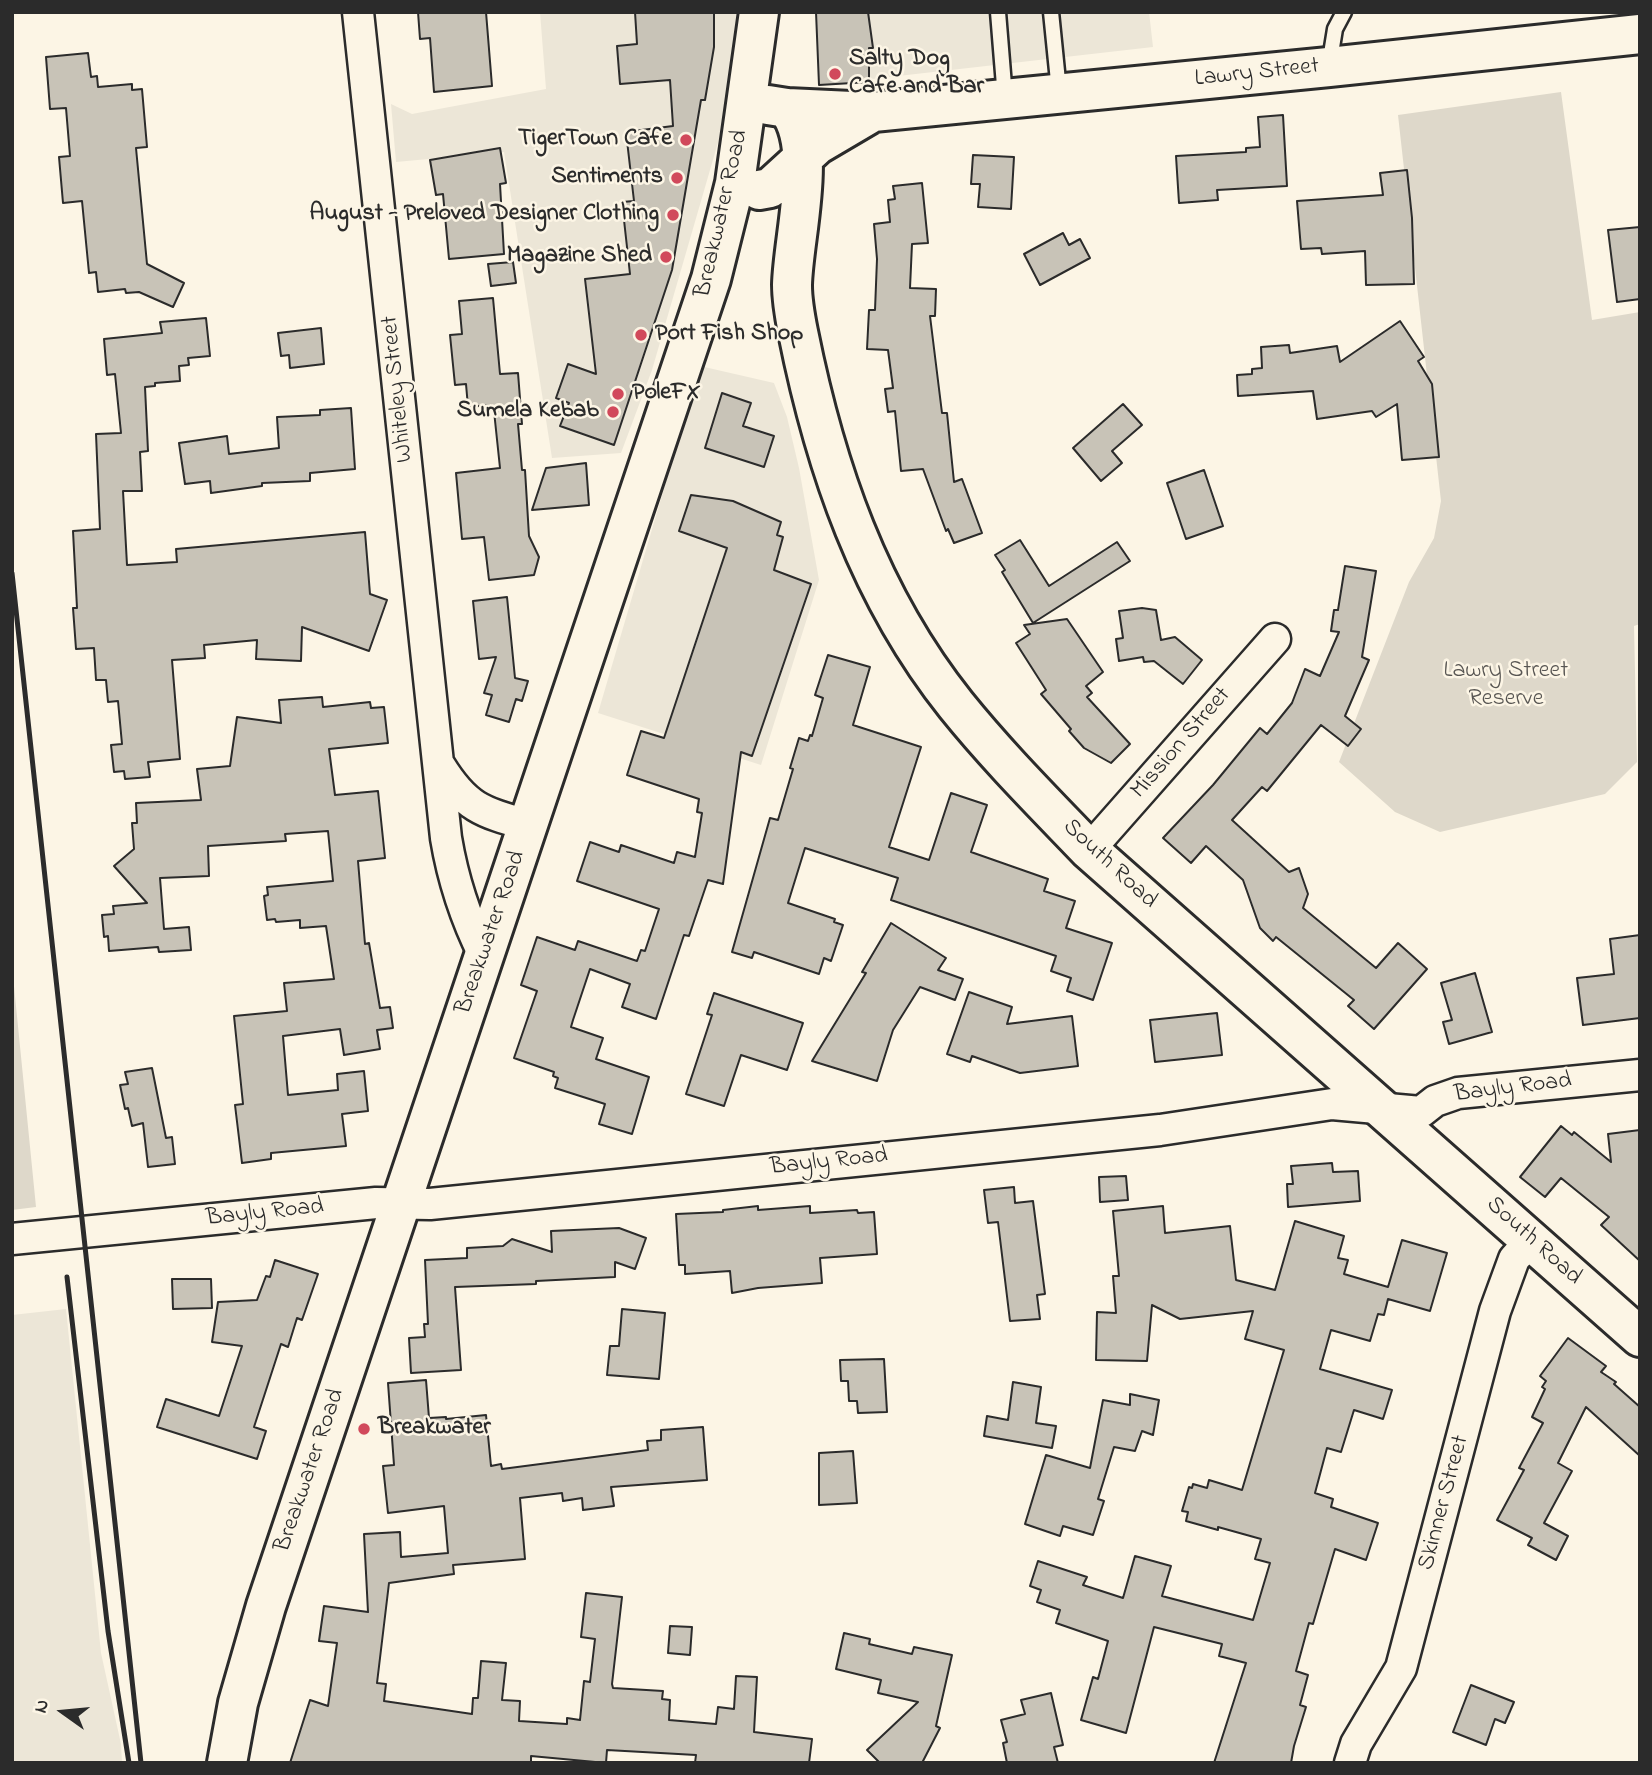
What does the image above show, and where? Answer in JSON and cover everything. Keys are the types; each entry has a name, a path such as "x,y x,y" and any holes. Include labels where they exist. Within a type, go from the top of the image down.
{"main road":[{"name":"Breakwater Road","path":"228,1763 238,1703 266,1606 711,279 747,187 747,102 760,12"},
{"name":"Lawry Street","path":"747,102 787,108 873,111 1640,34"},
{"name":"South Road","path":"787,108 797,123 804,157 792,286 797,329 811,390 843,502 857,539 874,574 933,674 1009,766 1089,850 1640,1337"},
{"name":"Lawry Street","path":"747,187 770,187 804,157 846,126 873,111"},
{"name":"South Road","path":"747,187 773,202 795,253"}],"street":[{"name":"Whiteley Street","path":"358,12 450,862 466,918 484,955"},
{"name":"Mission Street","path":"1089,850 1275,639"},
{"name":"Whiteley Street","path":"440,766 459,794 470,803 505,819 528,825"},
{"name":"Bayly Road","path":"12,1239 376,1203 430,1204 1160,1130 1332,1104 1421,1112 1435,1101 1458,1093 1640,1075"},
{"name":"Skinner Street","path":"1350,1763 1356,1744 1401,1668 1495,1311 1514,1259 1531,1240"}],"lane":[{"path":"998,12 1006,99"},
{"path":"1051,12 1059,94"},
{"path":"1329,67 1335,29 1344,12"}],"shaded area":[{"path":"540,12 739,12 719,139 652,370 621,453 552,458 504,152 396,162 391,104 412,114 546,89"},
{"path":"816,12 1149,12 1153,47 819,85"},
{"path":"700,366 774,383 787,417 799,468 819,580 761,765 598,713"},
{"path":"66,1309 101,1653 121,1744 122,1763 12,1763 12,1315"}],"green space":[{"name":"Lawry Street Reserve","path":"1561,92 1592,320 1640,312 1640,624 1634,626 1637,762 1605,794 1440,832 1395,812 1339,762 1409,582 1434,538 1441,501 1398,115"},
{"path":"12,966 36,1207 12,1210"}],"building":[{"path":"418,12 486,12 492,86 434,92 430,38 420,39"},
{"path":"635,12 714,12 714,47 705,100 701,100 672,270 614,445 560,426 569,403 556,398 568,364 596,374 585,279 630,274 622,202 634,201 626,132 673,126 670,80 620,84 617,46 637,44"},
{"path":"816,12 868,12 873,48 869,48 869,82 819,85"},
{"path":"88,53 91,77 97,76 98,87 132,84 132,90 142,89 147,147 136,148 147,264 184,283 173,307 139,292 126,293 125,289 98,292 96,272 89,273 82,201 63,203 59,157 70,156 66,108 50,109 46,57"},
{"path":"1283,115 1287,186 1217,190 1218,200 1179,203 1176,156 1246,152 1246,148 1260,147 1258,117"},
{"path":"500,148 506,183 500,184 504,254 449,259 443,194 436,195 430,160"},
{"path":"973,155 1014,157 1011,209 978,207 980,184 971,184"},
{"path":"1407,170 1414,284 1366,285 1365,251 1322,254 1321,248 1301,249 1297,201 1383,195 1380,173"},
{"path":"922,183 928,243 912,244 910,288 936,289 935,316 930,316 942,413 947,413 954,482 962,479 982,533 954,543 948,529 946,531 923,469 901,471 895,411 888,412 885,389 893,388 888,350 867,349 869,310 875,310 877,259 874,224 890,222 888,200 895,199 893,186"},
{"path":"1640,227 1640,299 1617,302 1608,230"},
{"path":"1063,233 1069,245 1080,239 1090,258 1040,285 1024,254"},
{"path":"513,262 516,283 491,286 488,264"},
{"path":"493,298 500,374 518,373 522,424 518,424 522,470 525,470 529,536 539,557 534,575 489,580 484,537 462,539 456,473 500,468 494,411 491,411 491,405 468,407 466,384 455,385 450,335 462,334 459,301"},
{"path":"206,318 210,356 188,358 189,365 179,366 180,381 155,383 155,386 145,387 148,451 140,452 142,491 123,491 127,565 177,562 176,549 365,532 370,594 387,600 369,651 302,627 301,661 256,659 257,640 204,645 205,658 172,660 180,759 148,762 150,777 125,779 124,771 114,772 111,745 122,744 118,701 108,702 106,680 96,680 94,648 76,649 73,608 77,608 73,531 100,529 96,434 121,433 115,374 107,375 104,339 162,333 160,322"},
{"path":"1400,321 1424,357 1418,361 1432,384 1439,457 1402,460 1397,404 1376,417 1372,411 1317,419 1313,391 1238,396 1237,375 1252,374 1252,369 1262,368 1261,347 1289,345 1290,353 1337,346 1340,362"},
{"path":"321,328 324,364 290,368 289,355 281,356 278,333"},
{"path":"722,393 751,403 743,426 774,436 764,467 705,448"},
{"path":"1123,404 1142,425 1112,451 1122,463 1101,481 1073,448"},
{"path":"351,408 355,469 310,473 310,481 262,483 262,486 211,493 210,481 185,484 179,443 227,436 229,454 279,448 277,417 320,415 320,410"},
{"path":"586,463 589,505 532,510 546,468"},
{"path":"1204,470 1223,526 1186,539 1167,483"},
{"path":"691,495 733,501 781,522 777,535 783,537 774,570 811,584 752,756 741,752 723,884 708,880 689,936 684,935 656,1019 622,1007 630,984 590,969 573,1020 571,1027 603,1038 596,1059 649,1077 632,1134 599,1124 605,1104 555,1088 558,1078 553,1076 554,1072 514,1058 537,991 521,985 537,937 575,950 578,941 637,961 641,950 645,951 659,909 577,881 590,842 619,852 621,845 674,863 677,852 695,857 702,813 697,812 699,799 627,775 641,731 664,738 727,548 679,531"},
{"path":"1020,540 1049,586 1117,542 1130,561 1033,623 1002,572 1005,570 995,555"},
{"path":"1345,566 1376,571 1362,657 1369,660 1345,716 1361,729 1348,746 1321,725 1267,791 1262,787 1232,820 1289,872 1299,868 1308,894 1303,908 1376,968 1398,943 1427,969 1374,1029 1348,1006 1354,1000 1276,937 1273,941 1260,928 1243,880 1206,846 1191,863 1163,838 1213,785 1260,728 1267,734 1292,703 1305,669 1320,676 1339,632 1331,631 1334,610 1338,610"},
{"path":"507,597 515,678 528,681 522,701 516,699 509,722 486,715 492,695 484,693 496,657 479,659 473,601"},
{"path":"1142,608 1156,610 1161,640 1175,637 1202,660 1183,684 1154,661 1144,662 1143,657 1119,661 1116,639 1123,638 1119,611"},
{"path":"1067,619 1103,672 1086,686 1092,693 1087,697 1130,744 1111,763 1084,748 1069,731 1071,729 1041,694 1046,690 1016,643 1030,634 1024,625"},
{"path":"828,655 870,667 853,725 921,747 889,847 929,860 951,793 987,805 971,852 1048,879 1044,891 1075,901 1066,928 1112,943 1093,1000 1067,991 1071,978 1051,971 1056,956 891,900 898,878 805,848 788,903 835,919 834,922 843,925 831,961 824,958 819,974 754,952 752,958 732,952 770,818 778,820 799,738 808,741 810,735 812,736 823,698 815,695"},
{"path":"322,697 323,707 370,702 371,708 384,707 388,743 329,749 335,795 378,791 385,858 358,861 365,944 369,943 380,1008 390,1007 393,1028 377,1030 380,1049 344,1055 340,1029 283,1036 288,1095 338,1090 337,1074 364,1071 368,1111 342,1114 346,1146 271,1153 271,1159 242,1163 235,1105 243,1104 234,1016 287,1011 284,983 334,979 326,926 300,928 300,920 267,920 264,896 268,895 267,887 333,881 328,831 285,834 286,841 208,846 209,876 160,878 164,929 189,927 191,950 159,952 158,947 109,951 108,936 104,937 102,915 114,914 113,906 147,903 114,866 134,849 132,823 137,823 136,803 201,800 197,769 230,766 237,717 281,723 279,700"},
{"path":"891,923 946,958 938,970 963,979 955,1000 920,987 893,1030 877,1081 812,1061 866,973 862,972"},
{"path":"1640,935 1640,1018 1583,1025 1577,978 1614,974 1610,939"},
{"path":"1475,973 1492,1032 1449,1044 1443,1022 1452,1020 1441,983"},
{"path":"969,992 1012,1007 1007,1024 1072,1016 1078,1066 1020,1073 972,1056 970,1062 947,1054"},
{"path":"714,993 803,1023 787,1070 741,1055 724,1106 686,1094 712,1015 707,1014"},
{"path":"1217,1013 1222,1055 1155,1062 1150,1020"},
{"path":"152,1068 166,1138 172,1137 175,1164 148,1167 143,1123 132,1126 120,1085 128,1084 125,1072"},
{"path":"1561,1126 1572,1135 1574,1132 1611,1162 1608,1134 1640,1130 1640,1261 1601,1225 1609,1217 1561,1178 1545,1197 1520,1177"},
{"path":"1332,1163 1333,1172 1358,1171 1360,1201 1288,1207 1287,1184 1293,1184 1291,1166"},
{"path":"1126,1176 1128,1200 1100,1202 1099,1177"},
{"path":"1014,1187 1015,1203 1033,1201 1045,1294 1037,1295 1040,1319 1010,1321 998,1222 988,1223 984,1190"},
{"path":"758,1206 758,1210 810,1206 810,1213 857,1210 858,1213 874,1212 877,1254 820,1258 822,1283 732,1293 730,1271 685,1274 685,1265 679,1265 676,1214 723,1212"},
{"path":"1163,1206 1165,1233 1230,1226 1236,1280 1275,1290 1295,1221 1344,1236 1338,1258 1348,1260 1344,1274 1388,1287 1402,1240 1447,1253 1430,1311 1388,1299 1384,1315 1378,1314 1370,1341 1331,1330 1320,1369 1392,1390 1383,1419 1354,1410 1341,1452 1327,1448 1315,1493 1333,1499 1331,1507 1378,1523 1366,1560 1335,1549 1313,1624 1309,1623 1296,1671 1308,1675 1300,1705 1306,1707 1291,1763 1214,1763 1246,1663 1219,1656 1222,1644 1154,1627 1126,1733 1081,1720 1093,1677 1098,1679 1108,1641 1056,1623 1060,1610 1037,1602 1041,1590 1030,1586 1038,1561 1087,1577 1083,1585 1123,1598 1135,1556 1171,1566 1162,1596 1253,1620 1270,1563 1255,1559 1261,1539 1186,1521 1188,1512 1182,1511 1189,1487 1192,1488 1193,1484 1207,1488 1209,1480 1242,1490 1284,1350 1245,1339 1253,1311 1180,1319 1152,1305 1147,1361 1096,1360 1097,1312 1116,1313 1113,1276 1119,1276 1113,1211"},
{"path":"619,1228 646,1238 635,1269 615,1262 615,1277 455,1287 461,1370 411,1373 409,1338 425,1337 424,1324 428,1324 425,1260 467,1258 467,1248 503,1246 512,1239 552,1252 551,1231"},
{"path":"275,1260 318,1274 302,1320 297,1318 288,1347 281,1344 254,1427 266,1431 257,1459 157,1427 166,1399 219,1416 242,1346 212,1342 218,1302 257,1300 266,1276 270,1277"},
{"path":"172,1279 211,1279 212,1308 173,1309"},
{"path":"622,1309 665,1313 659,1379 607,1375 610,1346 619,1346"},
{"path":"1568,1338 1606,1366 1601,1372 1616,1382 1614,1384 1640,1407 1640,1456 1586,1407 1558,1463 1572,1471 1544,1523 1568,1536 1556,1560 1528,1545 1532,1538 1497,1520 1524,1470 1519,1468 1543,1423 1532,1417 1545,1389 1542,1387 1546,1381 1540,1376"},
{"path":"884,1359 887,1412 858,1413 857,1401 849,1401 848,1381 841,1381 840,1360"},
{"path":"426,1380 429,1418 486,1415 491,1466 501,1464 502,1469 648,1450 647,1441 661,1440 661,1430 703,1427 707,1480 611,1487 614,1506 583,1510 582,1498 563,1501 562,1493 520,1498 525,1559 453,1565 454,1574 389,1583 377,1683 386,1684 384,1701 472,1714 473,1698 478,1698 481,1661 506,1663 502,1700 520,1701 519,1721 567,1724 567,1718 580,1720 584,1681 590,1682 595,1639 581,1637 586,1593 622,1597 613,1688 663,1691 662,1699 670,1700 669,1720 716,1724 718,1707 734,1709 736,1676 757,1677 754,1732 812,1739 809,1763 695,1763 696,1755 607,1750 606,1763 531,1756 531,1763 290,1763 310,1700 328,1706 337,1643 319,1641 324,1606 368,1612 364,1534 400,1532 401,1557 448,1553 444,1506 388,1513 383,1466 394,1465 388,1383"},
{"path":"1013,1382 1041,1387 1036,1423 1056,1426 1052,1448 984,1436 987,1416 1008,1420"},
{"path":"1130,1394 1159,1400 1153,1435 1142,1431 1135,1451 1114,1447 1098,1499 1104,1501 1093,1535 1063,1526 1060,1536 1025,1524 1046,1455 1090,1468 1103,1400 1130,1405"},
{"path":"853,1451 857,1503 819,1505 819,1453"},
{"path":"670,1626 692,1627 690,1655 668,1653"},
{"path":"844,1633 870,1639 869,1644 912,1654 914,1647 952,1655 936,1726 940,1728 922,1763 880,1763 867,1750 918,1702 878,1693 881,1680 836,1669"},
{"path":"1471,1685 1514,1702 1505,1723 1495,1719 1486,1745 1453,1732"},
{"path":"1051,1693 1063,1745 1054,1747 1058,1763 1007,1763 1003,1743 1007,1742 1001,1720 1025,1714 1021,1700"}],"railway":[{"path":"12,573 141,1763"},
{"path":"67,1277 108,1631 129,1763"}],"place":[{"name":"Salty Dog Cafe and Bar","path":"835,74"},
{"name":"TigerTown Cafe","path":"686,140"},
{"name":"Sentiments","path":"677,178"},
{"name":"August - Preloved Designer Clothing","path":"673,215"},
{"name":"Magazine Shed","path":"666,257"},
{"name":"Port Fish Shop","path":"641,335"},
{"name":"PoleFX","path":"618,394"},
{"name":"Sumela Kebab","path":"613,412"},
{"name":"Breakwater","path":"364,1429"}]}
